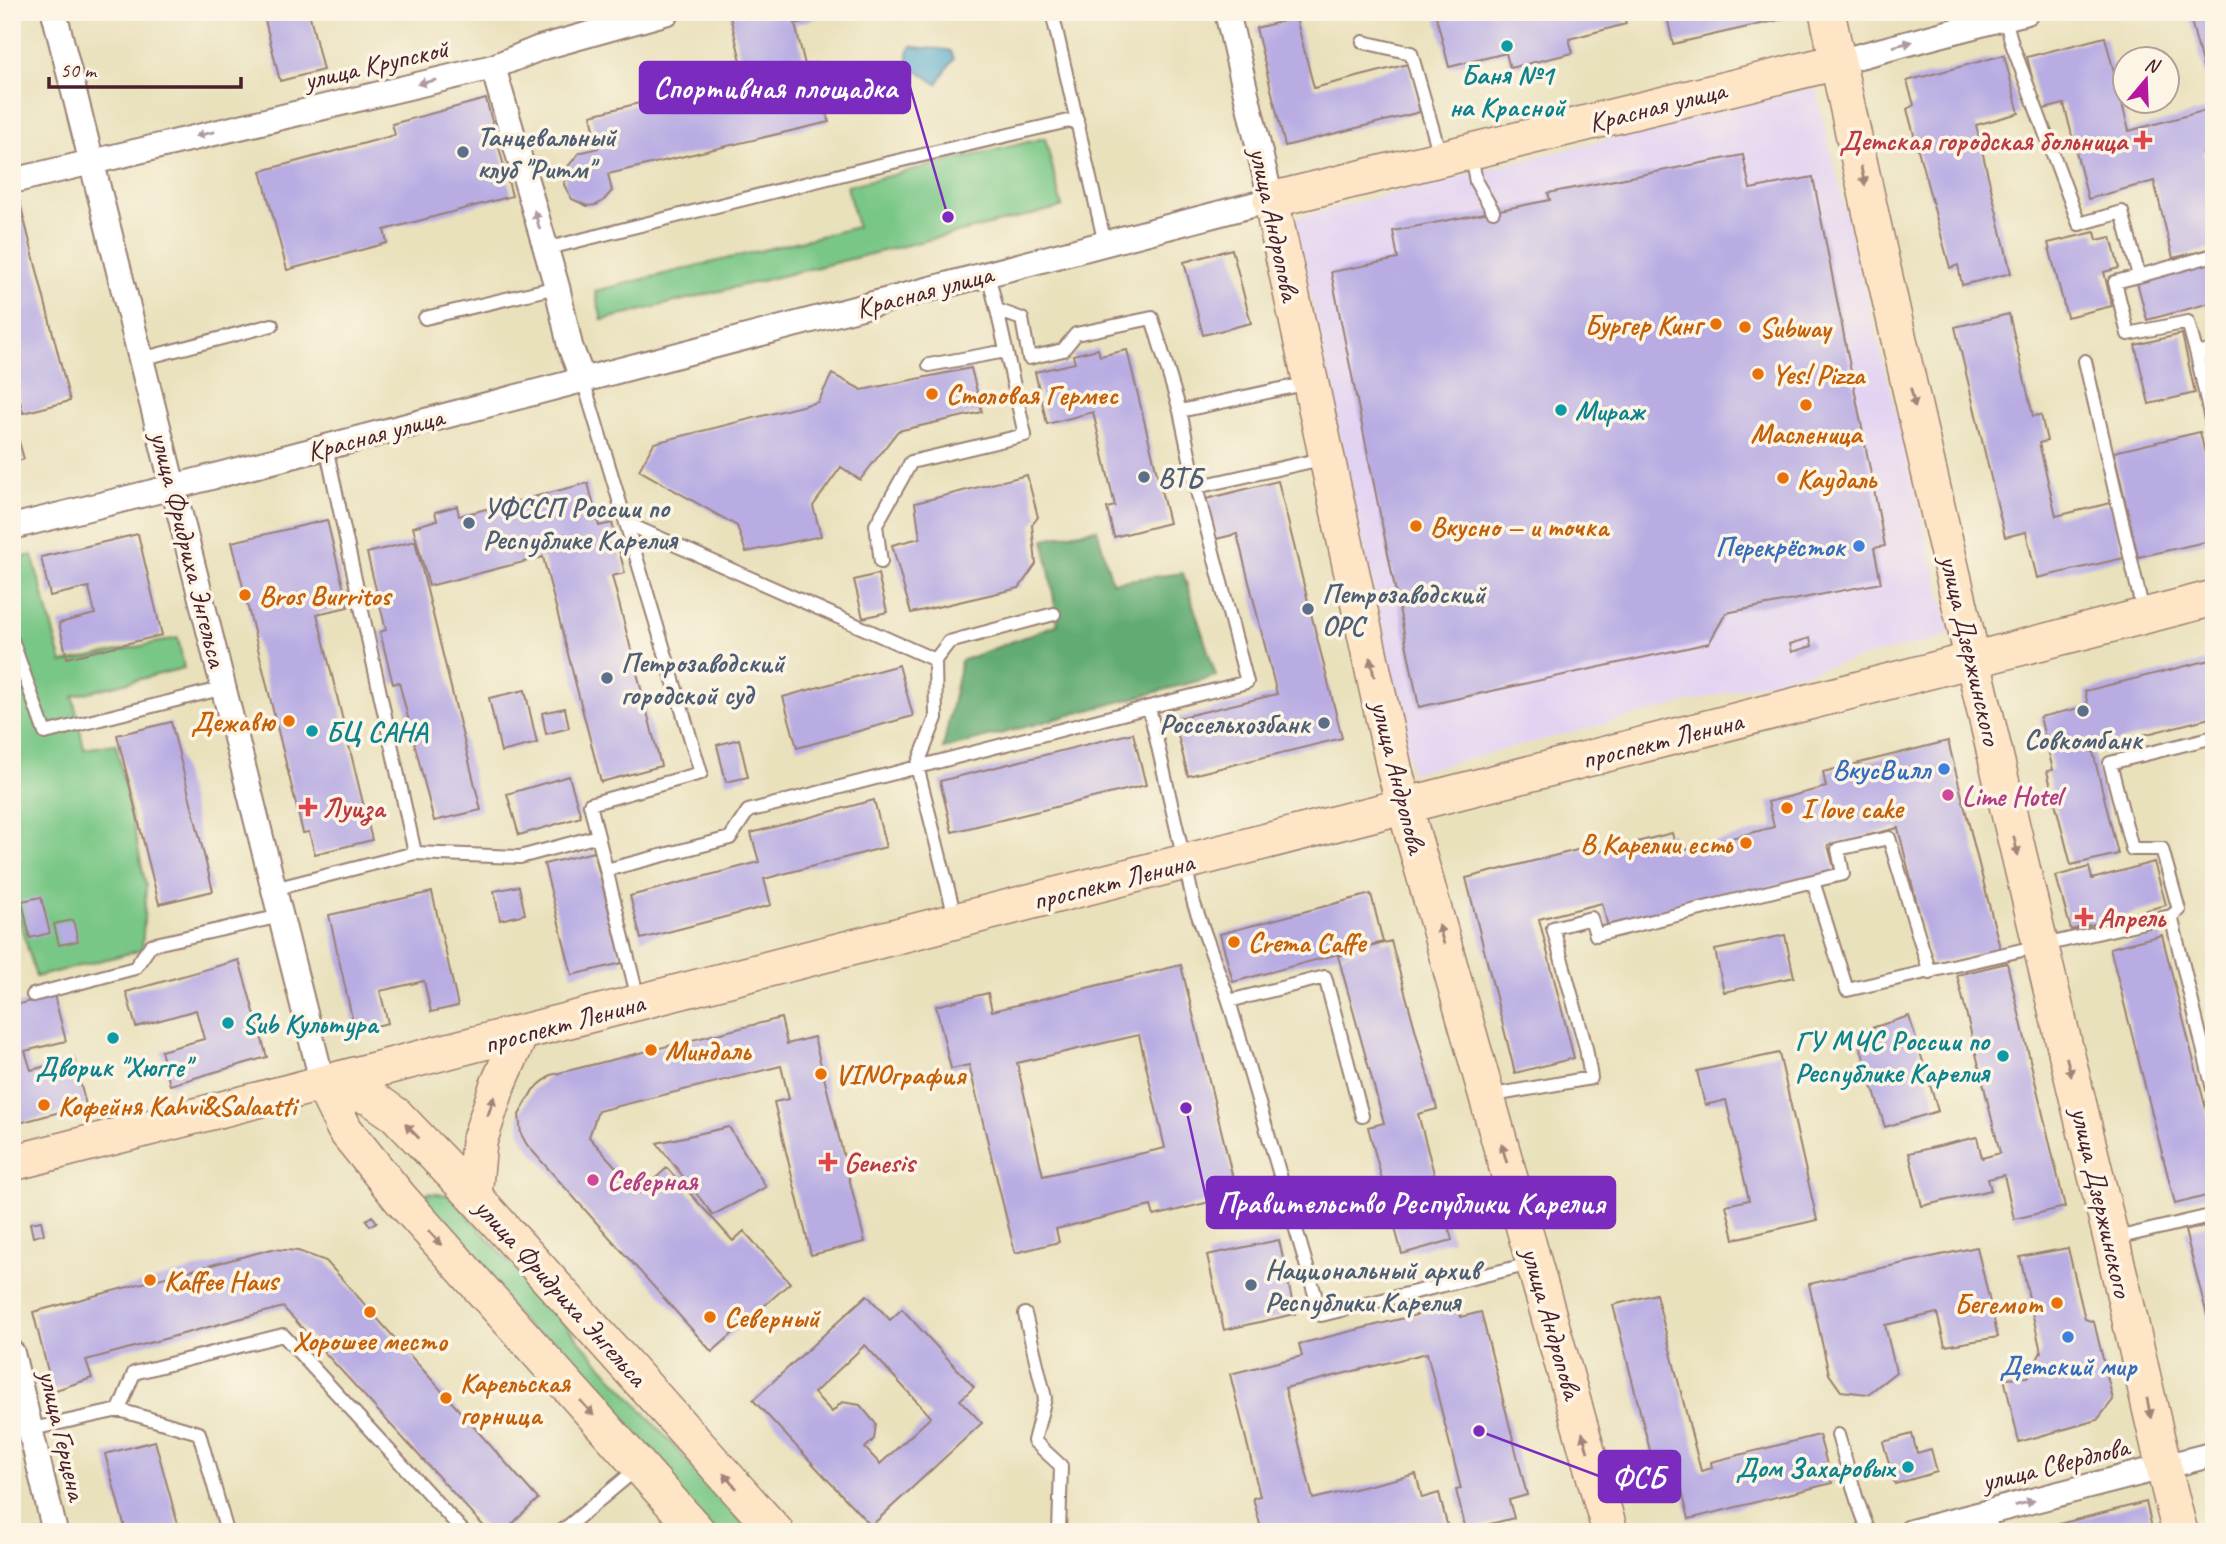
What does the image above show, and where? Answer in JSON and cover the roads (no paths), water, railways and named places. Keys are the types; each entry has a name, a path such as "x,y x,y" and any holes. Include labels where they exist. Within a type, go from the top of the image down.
{"main road":[{"name":"улица Дзержинского","path":"1826,12 1972,661 2180,1532"},
{"name":"Красная улица","path":"1271,200 1837,62"},
{"name":"улица Андропова","path":"1271,200 1403,805 1611,1532"},
{"name":"проспект Ленина","path":"12,1163 520,1035 1403,805 2214,598"},
{"path":"474,1196 479,1142 497,1087 520,1035"},
{"name":"улица Фридриха Энгельса","path":"323,1085 370,1097 396,1115 474,1196 776,1532"},
{"name":"улица Фридриха Энгельса","path":"323,1085 345,1130 400,1198 698,1532"},
{"path":"400,1198 412,1173 443,1163"}],"street":[{"name":"улица Фридриха Энгельса","path":"54,12 323,1085"},
{"name":"улица Крупской","path":"12,181 493,67 540,48 667,12"},
{"name":"улица Андропова","path":"1227,12 1271,200"},
{"path":"1837,62 2016,15"},
{"path":"493,67 557,287 570,346 583,380"},
{"name":"Красная улица","path":"12,527 1271,200"},
{"name":"улица Герцена","path":"12,1353 17,1387 32,1429 48,1530"},
{"name":"улица Свердлова","path":"1911,1532 1990,1522 2214,1454"}],"lane":[{"path":"1052,12 1105,244"},
{"path":"2016,15 2012,44 2079,224 2122,212 2139,275"},
{"path":"1363,42 1411,53 1456,155 1493,211"},
{"path":"545,249 872,167 1077,120"},
{"path":"2214,255 2115,282 2128,334 2188,323 2214,433"},
{"path":"881,562 876,525 911,463 1024,435 988,274"},
{"path":"425,318 557,287"},
{"path":"606,870 730,838 748,811 1247,682 1196,487 1180,411 1152,318 1076,334 1063,350 1029,358 1022,318 997,310"},
{"path":"141,359 272,325"},
{"path":"2197,355 2214,349"},
{"path":"929,365 1006,351"},
{"path":"2085,361 2144,616"},
{"path":"583,380 701,773 590,804 639,1004"},
{"path":"1180,411 1310,382"},
{"path":"326,447 415,853"},
{"path":"1196,487 1326,457"},
{"path":"626,523 935,660"},
{"path":"956,921 917,766 936,718 935,660 949,642 1054,614"},
{"path":"12,640 45,733 224,688"},
{"path":"1149,707 1194,904 1229,1001 1321,1315 1535,1262"},
{"path":"1813,881 1847,990 2171,916 2179,910 2162,849 2132,849 2110,763 2214,737"},
{"path":"274,889 415,853 520,857 598,836"},
{"path":"1488,1096 1591,1078 1586,1048 1552,928 1591,918 1596,935 1843,874 1838,849 1889,838 1930,973"},
{"path":"33,995 135,968 151,945 281,916"},
{"path":"2171,916 2214,1093"},
{"path":"1229,1001 1325,977 1362,1116"},
{"path":"2112,1239 2214,1214"},
{"path":"1025,1314 1045,1398 1034,1441 1061,1466 1059,1532"},
{"path":"118,1410 134,1373 283,1335 464,1532"},
{"path":"32,1429 118,1410 199,1433 227,1532"},
{"path":"1838,1435 1869,1532"},
{"path":"561,1532 640,1466"}],"water":[{"path":"912,46 951,51 954,58 937,84 908,64 908,52"}],"place":[{"name":"Баня №1 на Красной","path":"1507,46"},
{"name":"Детская городская больница","path":"2143,140"},
{"name":"Танцевальный клуб \"Ритм\"","path":"463,152"},
{"name":"Спортивная площадка","path":"948,217"},
{"name":"Бургер Кинг","path":"1716,324"},
{"name":"Subway","path":"1745,327"},
{"name":"Yes! Pizza","path":"1758,374"},
{"name":"Столовая Гермес","path":"932,394"},
{"name":"Масленица","path":"1806,405"},
{"name":"Мираж","path":"1561,410"},
{"name":"ВТБ","path":"1144,477"},
{"name":"Каудаль","path":"1783,478"},
{"name":"УФССП России по Республике Карелия","path":"469,523"},
{"name":"Вкусно — и точка","path":"1416,526"},
{"name":"Перекрёсток","path":"1859,546"},
{"name":"Bros Burritos","path":"245,595"},
{"name":"Петрозаводский ОРС","path":"1308,609"},
{"name":"Петрозаводский городской суд","path":"607,678"},
{"name":"Совкомбанк","path":"2083,711"},
{"name":"Дежавю","path":"289,721"},
{"name":"Россельхозбанк","path":"1324,723"},
{"name":"БЦ САНА","path":"312,731"},
{"name":"ВкусВилл","path":"1944,769"},
{"name":"Lime Hotel","path":"1948,795"},
{"name":"Луиза","path":"308,807"},
{"name":"I love cake","path":"1787,808"},
{"name":"В Карелии есть","path":"1746,843"},
{"name":"Апрель","path":"2084,917"},
{"name":"Crema Caffe","path":"1234,942"},
{"name":"Sub Культура","path":"228,1023"},
{"name":"Дворик \"Хюгге\"","path":"113,1038"},
{"name":"Миндаль","path":"651,1050"},
{"name":"ГУ МЧС России по Республике Карелия","path":"2003,1056"},
{"name":"VINOграфия","path":"821,1074"},
{"name":"Кофейня Kahvi&Salaatti","path":"44,1105"},
{"name":"Правительство Республики Карелия","path":"1186,1108"},
{"name":"Genesis","path":"828,1162"},
{"name":"Северная","path":"593,1180"},
{"name":"Kaffee Haus","path":"150,1280"},
{"name":"Национальный архив Республики Карелия","path":"1251,1285"},
{"name":"Бегемот","path":"2057,1303"},
{"name":"Хорошее место","path":"370,1312"},
{"name":"Северный","path":"710,1317"},
{"name":"Детский мир","path":"2068,1337"},
{"name":"Карельская горница","path":"446,1398"},
{"name":"ФСБ","path":"1479,1431"},
{"name":"Дом Захаровых","path":"1908,1467"}]}
